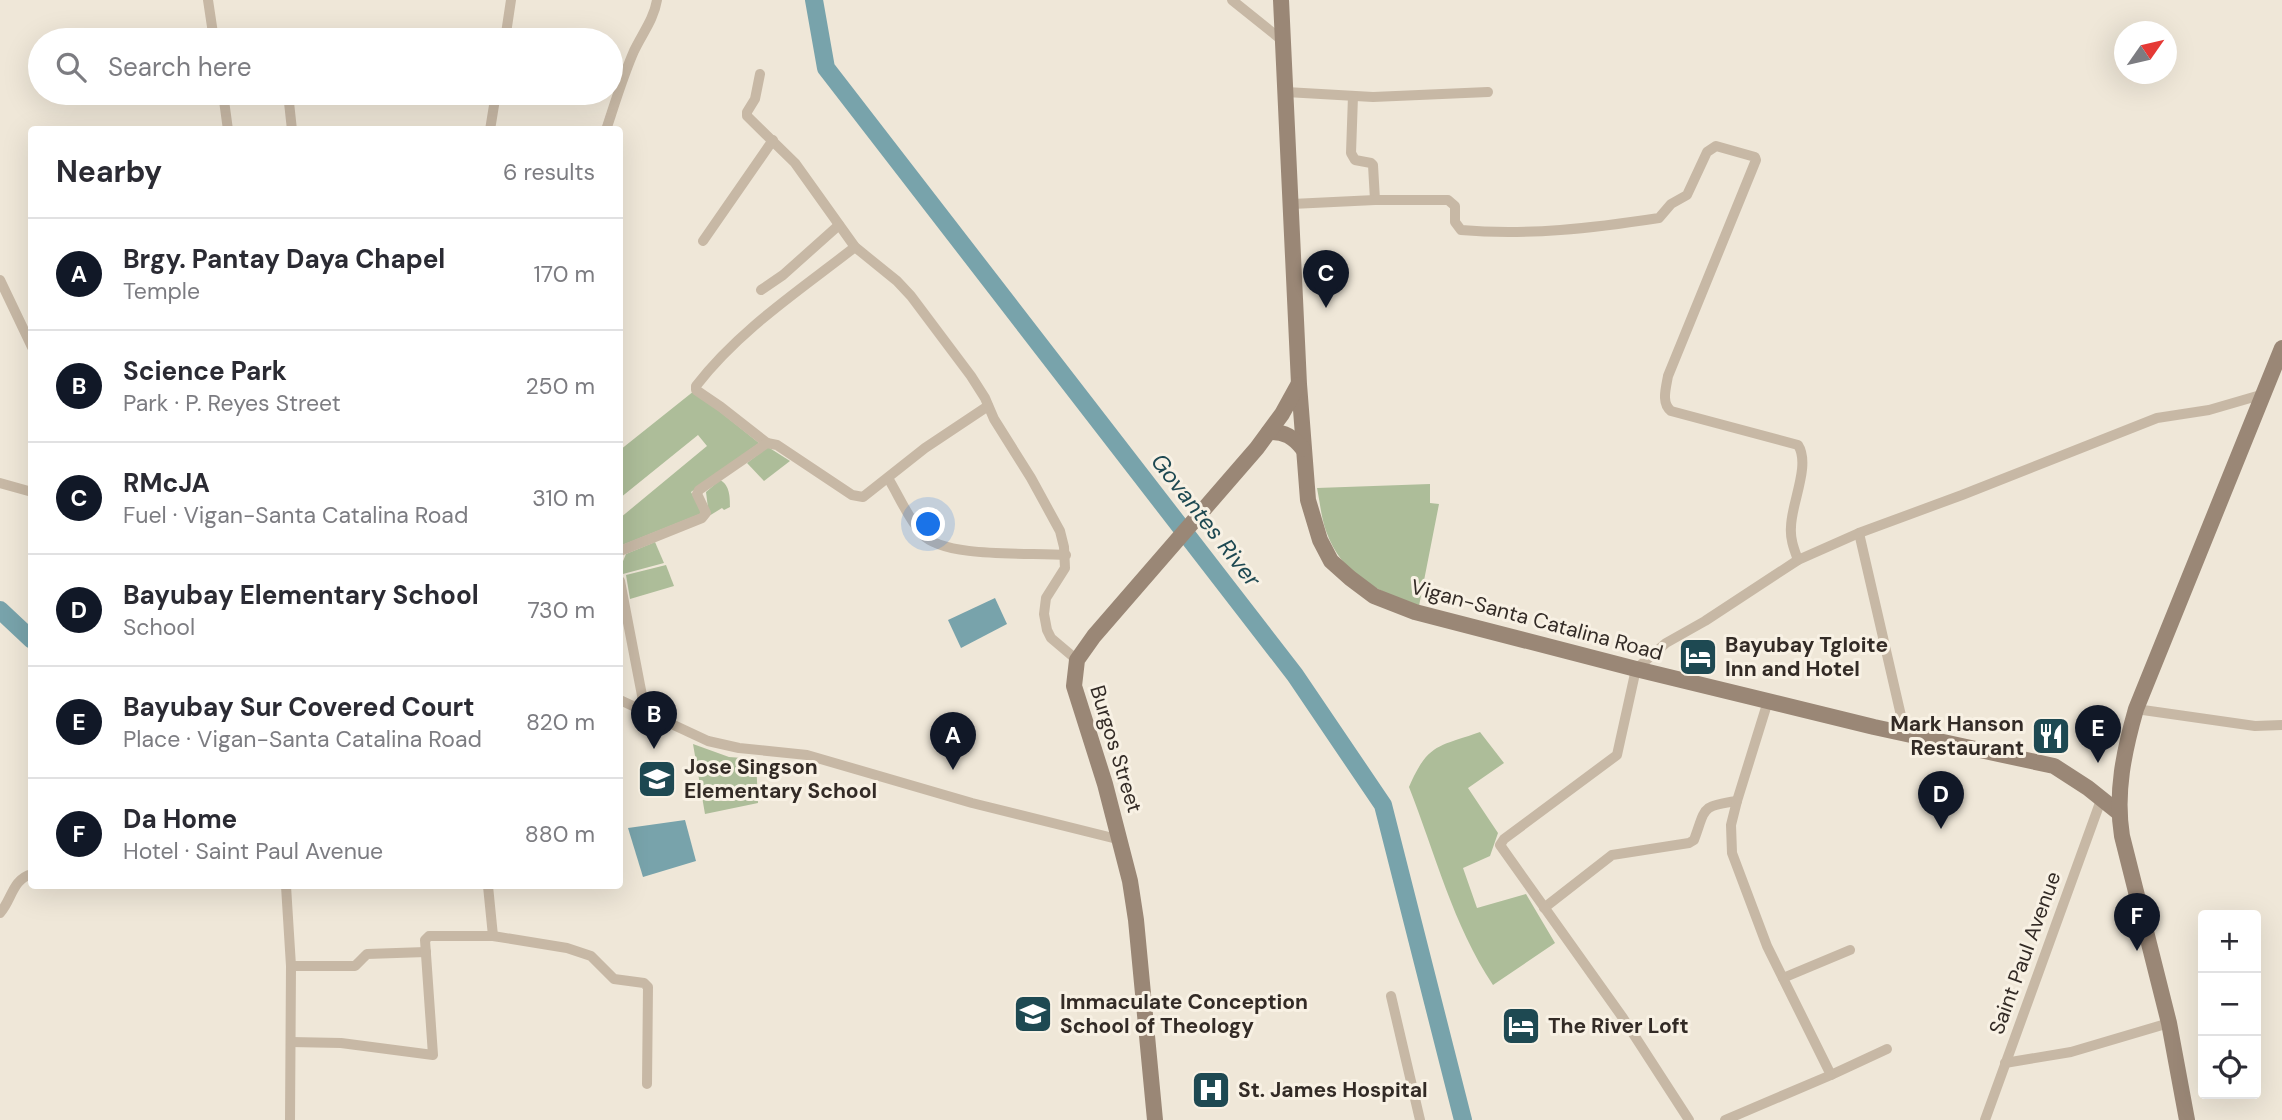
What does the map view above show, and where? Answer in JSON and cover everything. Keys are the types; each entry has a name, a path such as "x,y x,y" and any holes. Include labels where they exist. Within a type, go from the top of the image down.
{"main road":[{"name":"Vigan-Santa Catalina Road","path":"1281,0 1303,449 1308,500 1320,540 1331,561 1374,596 1415,612 1636,669 2054,766 2118,812"},
{"path":"2187,1120 2169,1023 2118,812 2125,751 2136,709 2282,348"},
{"name":"Burgos Street","path":"1155,1120 1136,920 1121,840 1073,676 1077,660 1094,635 1269,432 1299,384"},
{"path":"1269,432 1289,435 1303,449"}],"street":[{"path":"208,0 213,28"},
{"path":"507,28 511,0"},
{"path":"623,81 632,55 653,15 657,0"},
{"path":"1232,0 1283,41"},
{"path":"760,74 755,99 746,115 795,163 855,247 891,275 911,296 971,376 1056,523 1066,555 1063,574 1046,598 1044,614 1049,635 1077,660"},
{"path":"1286,92 1353,96 1488,92"},
{"path":"1353,96 1350,153 1355,160 1373,165 1374,200"},
{"path":"225,105 227,126"},
{"path":"289,105 292,126"},
{"path":"491,126 494,105"},
{"path":"607,126 615,105"},
{"path":"703,241 773,140"},
{"path":"1292,204 1374,200 1451,202 1456,209 1456,225 1461,229 1479,231 1590,228 1659,218 1671,204 1687,194 1707,152 1716,146 1755,157 1668,376 1665,400 1671,411 1798,445 1802,454 1802,470 1790,526 1798,560"},
{"path":"761,290 783,275 839,225"},
{"path":"855,247 781,303 741,339 696,386 696,390 767,443 777,445 856,497 869,494 925,447 988,406"},
{"path":"0,280 28,339"},
{"path":"1689,1120 1623,1018 1500,848 1500,842 1617,755 1621,747 1636,669 1666,643 1705,621 1798,560 1859,533 2157,418 2209,410 2264,394"},
{"path":"623,550 702,518 706,513 697,495 699,490 767,443"},
{"path":"888,478 922,534 940,546 987,552 1066,555"},
{"path":"0,483 28,491"},
{"path":"1859,533 1905,733"},
{"path":"623,597 645,711"},
{"path":"623,701 722,746 807,755 972,803 1121,840"},
{"path":"1769,701 1731,825 1732,853 1767,946 1831,1075"},
{"path":"2136,709 2255,726 2282,725"},
{"name":"Saint Paul Avenue","path":"1986,1120 2101,800"},
{"path":"1544,908 1612,855 1689,843 1694,840 1704,810 1714,804 1737,801"},
{"path":"0,913 7,905 17,883 28,875"},
{"path":"286,889 292,966 290,1120"},
{"path":"488,889 493,936"},
{"path":"291,1042 341,1043 433,1055 425,940 429,936 493,936 568,948 591,956 614,979 644,983 648,987 647,1084"},
{"path":"1783,978 1850,950"},
{"path":"292,966 355,966 368,954 426,952"},
{"path":"1391,996 1420,1120"},
{"path":"2005,1063 2071,1052 2169,1023"},
{"path":"1725,1120 1886,1049"}],"green space":[{"path":"694,391 759,443 691,492 700,514 623,545 623,516 707,446 698,435 623,496 623,448"},
{"path":"768,447 790,461 764,481 747,463"},
{"path":"720,480 728,488 730,507 724,510 722,508 709,516 706,492"},
{"path":"1430,484 1430,503 1439,504 1419,606 1375,588 1351,571 1341,560 1326,531 1317,488"},
{"path":"655,542 664,563 623,574 626,554"},
{"path":"666,565 674,586 630,599 626,575"},
{"path":"1480,732 1504,763 1468,788 1498,833 1490,856 1463,868 1477,908 1526,894 1555,943 1493,985 1456,913 1409,787 1429,754 1444,744"},
{"path":"693,744 729,757 756,759 758,803 705,814"}],"water":[{"path":"995,598 1007,624 961,648 948,620"},
{"path":"685,820 696,861 643,877 628,828"}],"waterway":[{"name":"Govantes River","path":"814,0 826,68 1295,675 1383,805 1463,1120"},
{"path":"0,610 28,636"}],"place":[{"name":"RMcJA","path":"1326,308"},
{"name":"Bayubay Tgloite Inn and Hotel","path":"1698,657"},
{"name":"Mark Hanson Restaurant","path":"2051,736"},
{"name":"Science Park","path":"654,749"},
{"name":"Bayubay Sur Covered Court","path":"2098,763"},
{"name":"Brgy. Pantay Daya Chapel","path":"953,770"},
{"name":"Jose Singson Elementary School","path":"657,779"},
{"name":"Bayubay Elementary School","path":"1941,829"},
{"name":"Da Home","path":"2137,951"},
{"name":"Immaculate Conception School of Theology","path":"1033,1014"},
{"name":"The River Loft","path":"1521,1026"},
{"name":"St. James Hospital","path":"1211,1090"}]}
